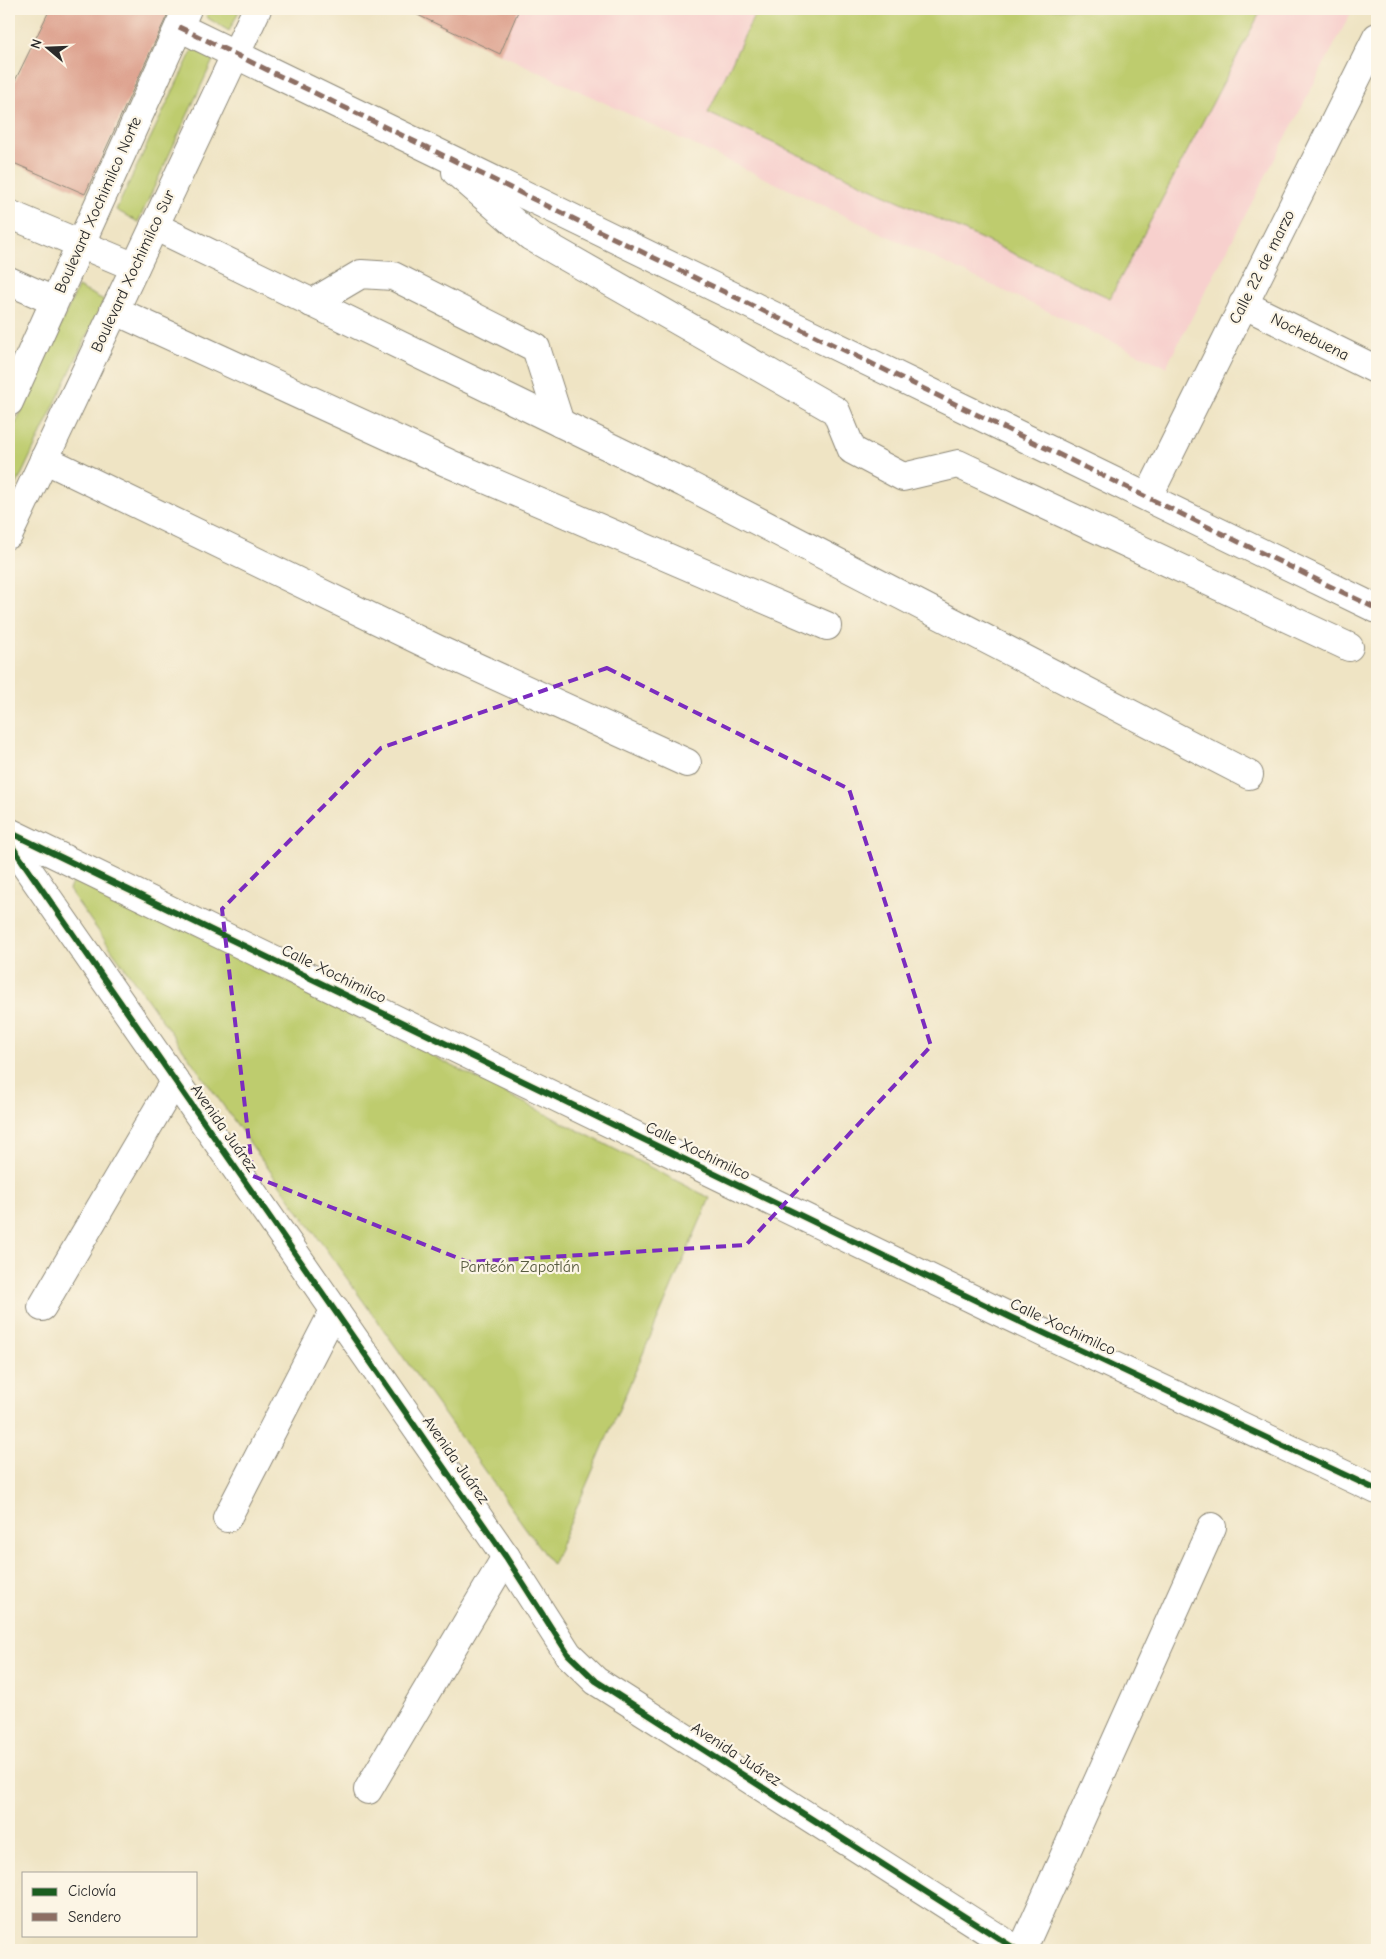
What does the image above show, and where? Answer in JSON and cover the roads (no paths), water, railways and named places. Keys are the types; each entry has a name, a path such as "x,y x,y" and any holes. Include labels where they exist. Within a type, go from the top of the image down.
{"street":[{"name":"Boulevard Xochimilco Sur","path":"9,534 257,9"},
{"path":"183,18 235,54 1377,610"},
{"name":"Boulevard Xochimilco Norte","path":"9,402 183,18"},
{"name":"Calle 22 de marzo","path":"1148,497 1377,37"},
{"path":"426,147 530,236 836,411 852,450 904,478 958,464 1349,648"},
{"path":"9,214 135,267"},
{"path":"154,226 693,488 1249,775"},
{"path":"312,303 361,274 393,276 536,348 560,423"},
{"path":"9,281 54,301"},
{"name":"Nochebuena","path":"1243,304 1377,370"},
{"path":"114,310 448,463 827,626"},
{"path":"44,459 439,650 687,763"},
{"name":"Calle Xochimilco","path":"9,832 1010,1317 1377,1490"},
{"name":"Avenida Juárez","path":"9,842 506,1557 568,1654 596,1681 1017,1950"},
{"path":"42,1307 174,1082"},
{"path":"227,1518 335,1309"},
{"path":"1022,1950 1212,1527"},
{"path":"368,1790 506,1557"}],"park label":[{"name":"Panteón Zapotlán","path":"520,1267"}]}
